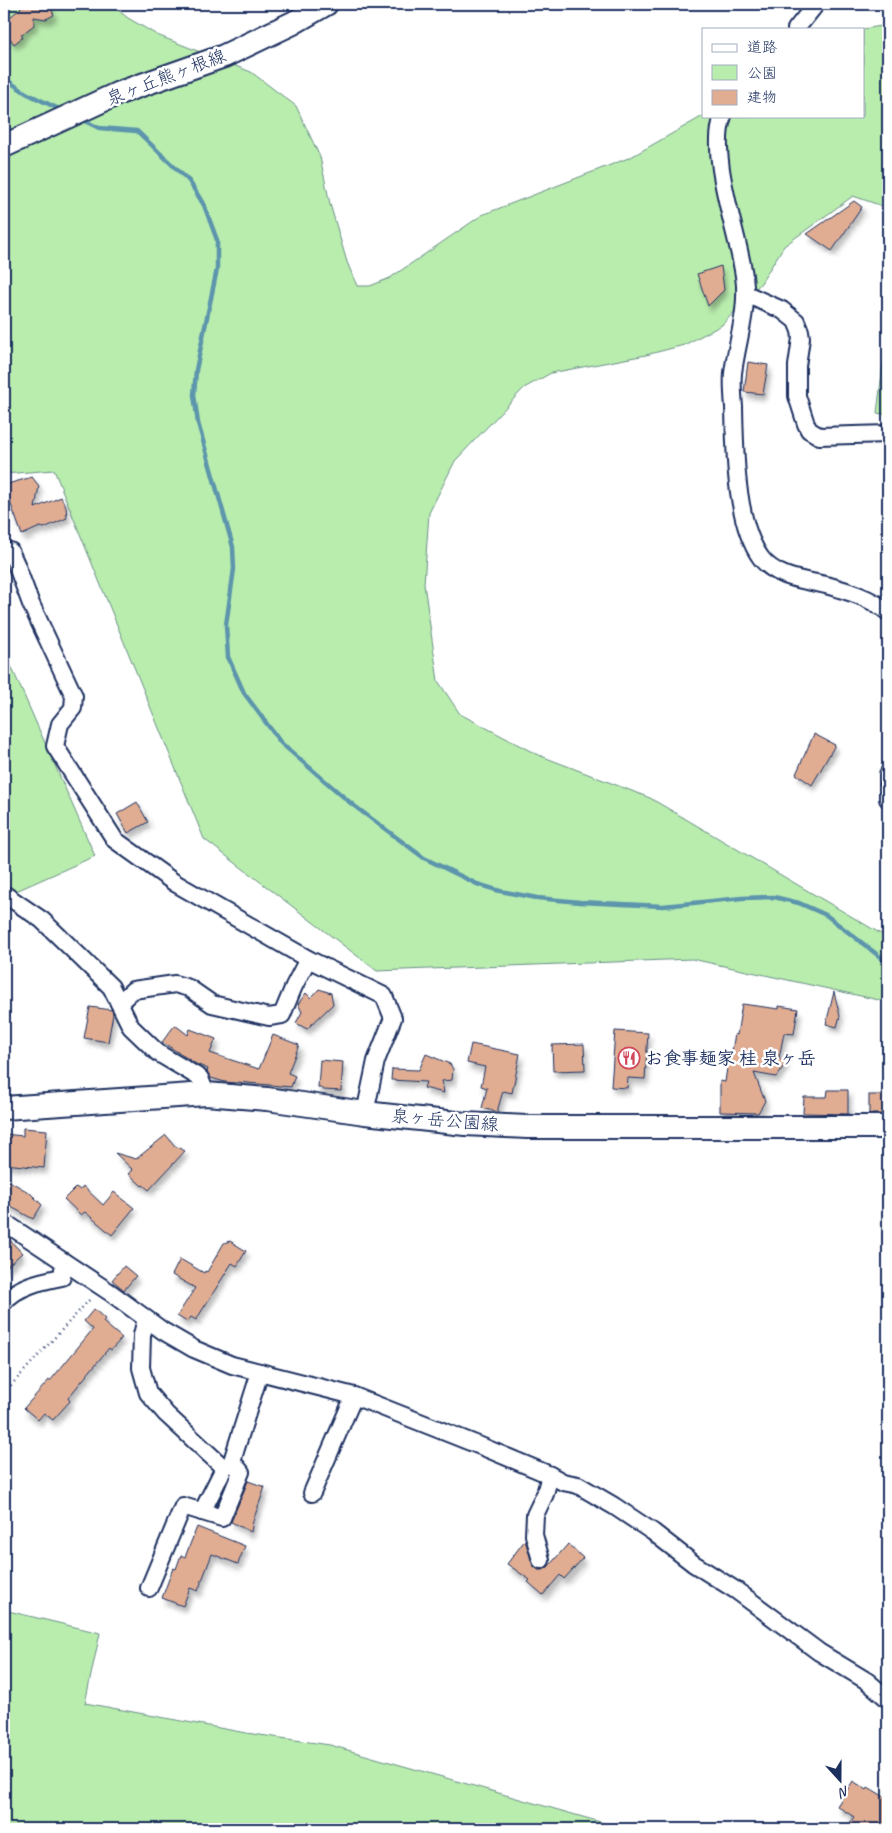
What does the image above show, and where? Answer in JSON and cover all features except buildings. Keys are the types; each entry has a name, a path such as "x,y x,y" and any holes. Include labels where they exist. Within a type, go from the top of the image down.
{"main road":[{"name":"泉ヶ丘熊ヶ根線","path":"4,146 119,93 224,56 293,23 326,4"},
{"name":"泉ヶ岳公園線","path":"4,1108 206,1094 267,1099 365,1113 464,1124 527,1126 888,1127"}],"street":[{"path":"797,28 816,4"},
{"path":"722,118 719,128 720,167 740,256 746,294 735,355 732,388 741,496 752,541 762,560 778,572 850,592 876,603 888,612"},
{"path":"746,294 782,310 796,321 801,338 796,366 797,396 806,424 810,430 819,436 888,434"},
{"path":"10,551 31,604 74,696 73,708 60,724 55,746 116,840 175,883 308,959 384,996 393,1018 376,1062 365,1113"},
{"path":"888,774 888,799"},
{"path":"4,894 42,920 111,987 131,1028 158,1052 200,1078 206,1094"},
{"path":"119,1003 133,990 174,984 189,988 212,1004 269,1017 282,1015 308,959"},
{"path":"4,1222 111,1292 146,1320 194,1349 232,1365 354,1396 550,1475 563,1482 578,1485 654,1532 694,1564 737,1591 819,1652 866,1681 888,1699"},
{"path":"4,1302 11,1294 39,1282 62,1277 64,1262"},
{"path":"146,1320 142,1335 141,1368 148,1393 166,1414 224,1468 202,1512"},
{"path":"149,1588 183,1506 222,1518 241,1472 232,1462 260,1372"},
{"path":"312,1493 354,1396"},
{"path":"541,1560 534,1536 535,1515 545,1494 550,1475"}],"path":[{"path":"4,1393 101,1287"}],"green space":[{"path":"4,4 110,4 128,18 157,35 251,72 296,106 320,157 330,204 347,262 357,286 370,286 390,278 482,215 631,157 702,117 864,118 864,29 888,25 888,208 853,196 784,246 761,283 722,325 684,345 646,355 551,373 524,388 455,461 429,513 424,584 438,681 460,714 536,754 650,798 888,938 888,1002 692,959 377,971 204,839 54,470 4,474"},
{"path":"888,350 888,415 877,413 884,356"},
{"path":"4,650 95,856 14,892 4,882"},
{"path":"4,1610 100,1633 85,1703 246,1733 330,1745 604,1823 617,1829 4,1829"}],"waterway":[{"path":"4,78 26,93 63,111"},
{"path":"81,119 99,128 137,131 189,181 204,205 217,240 217,269 196,370 194,395 198,423 233,547 234,569 226,625 228,657 244,693 281,743 353,805 424,858 477,884 500,891 537,898 663,906 742,898 774,897 799,903 826,915 888,963"}],"place":[{"name":"お食事麺家 桂 泉ヶ岳","path":"629,1058"}]}
